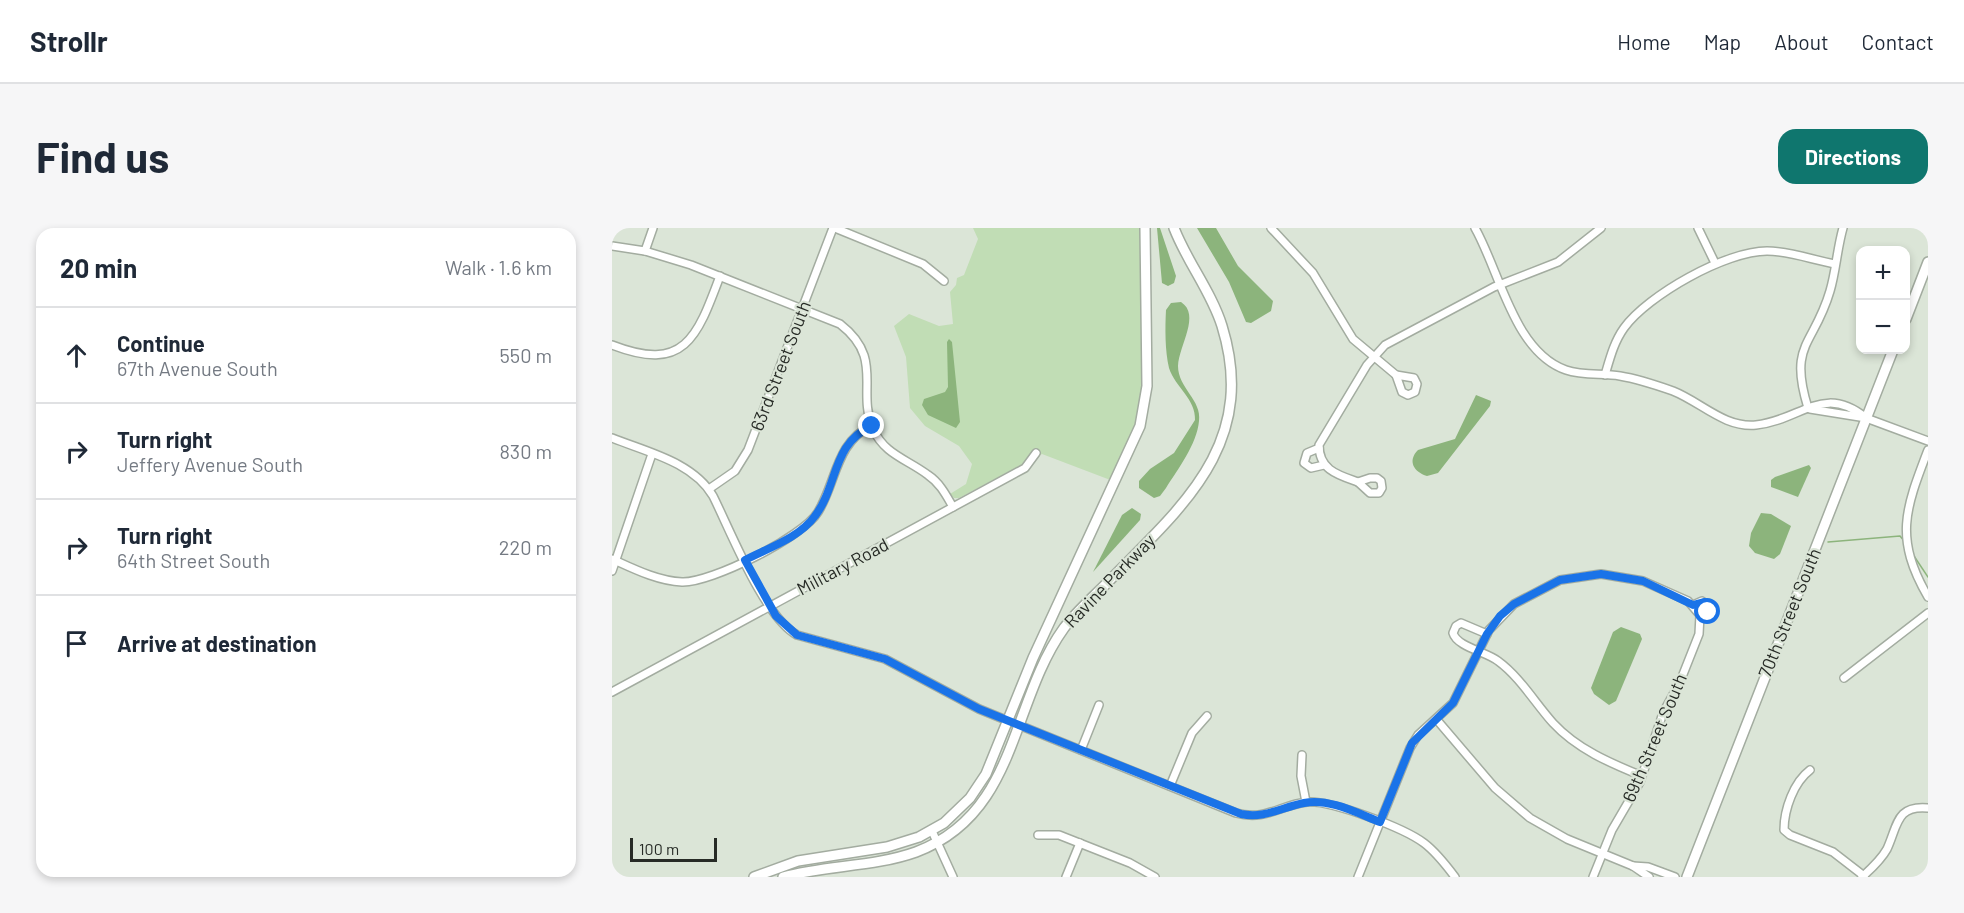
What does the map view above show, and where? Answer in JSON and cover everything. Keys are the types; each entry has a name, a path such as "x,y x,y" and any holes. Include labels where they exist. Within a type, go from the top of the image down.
{"street":[{"path":"645,250 652,228"},
{"path":"834,228 923,264 944,281"},
{"name":"63rd Street South","path":"709,489 735,471 744,458 834,228"},
{"name":"Ravine Parkway","path":"754,877 787,863 894,845 932,831 954,814 975,792 989,767 1140,426 1147,386 1145,228"},
{"name":"Ravine Parkway","path":"783,877 897,858 937,842 967,820 985,799 1001,771 1047,657 1062,631 1189,499 1207,472 1221,441 1230,398 1228,351 1215,306 1174,228"},
{"path":"1271,228 1313,273 1348,332 1373,357 1396,375"},
{"path":"1475,228 1527,338 1533,348 1549,363 1568,371 1619,376 1657,386 1680,394 1727,421 1743,425 1778,420 1808,408 1866,418 1928,441"},
{"path":"1358,482 1331,471 1324,465 1318,448 1322,437 1373,357 1393,339 1501,284 1558,262 1601,228"},
{"path":"1698,228 1715,263"},
{"path":"1808,408 1802,388 1800,357 1831,290 1843,228"},
{"path":"612,246 645,250 720,276 840,324 860,346 868,367 868,406 872,426 888,451 932,478 953,507"},
{"path":"1605,375 1617,340 1635,315 1715,263 1741,253 1769,251 1835,264"},
{"path":"1910,307 1928,262"},
{"path":"612,345 635,354 660,356 675,352 704,320 720,276"},
{"name":"70th Street South","path":"1687,877 1891,354"},
{"path":"614,560 660,578 688,582 714,577 790,538 813,519 844,449 859,432 872,426"},
{"path":"612,438 686,469 709,489 770,606 786,628 797,635 885,659 924,677 965,702 1008,721 1231,811 1251,816 1273,813 1305,802 1331,804 1380,822 1421,841 1455,877"},
{"path":"1318,448 1307,453 1304,463 1311,468 1324,465"},
{"path":"1928,450 1911,495 1905,525 1914,573 1928,597"},
{"name":"Military Road","path":"612,692 1025,468 1036,453"},
{"path":"612,571 652,454"},
{"path":"1358,877 1410,748 1418,735 1453,703 1487,634 1500,616 1514,604 1560,580 1601,574 1643,581 1693,605 1701,619 1707,614 1707,606 1700,601 1693,605"},
{"path":"1844,678 1928,613"},
{"name":"69th Street South","path":"1593,877 1612,830 1642,776 1663,713 1680,682 1700,630 1701,619"},
{"path":"1487,634 1463,623 1454,629 1455,639 1497,660 1510,671 1563,734 1605,761 1642,776"},
{"path":"1081,750 1100,705"},
{"path":"1170,786 1192,733 1207,716"},
{"path":"1437,720 1510,803 1547,829 1633,866 1649,877"},
{"path":"1302,755 1301,776 1305,802"},
{"path":"1810,770 1801,777 1786,810 1784,830 1790,835 1833,852 1863,876 1886,851 1904,812 1912,807 1928,808"},
{"path":"932,831 953,877"},
{"path":"1038,835 1054,833 1155,877"},
{"path":"1066,877 1080,843"},
{"path":"1633,866 1648,867 1675,877"}],"shaded area":[{"path":"973,228 1141,228 1144,382 1138,420 1113,481 1042,454 959,498 954,498 950,494 966,484 972,464 959,446 925,426 910,408 906,357 894,326 909,314 939,326 953,324 950,292 956,285 957,278 964,275 978,239"},
{"path":"1157,228 1160,228 1176,276 1174,283 1168,286 1162,283"},
{"path":"1197,228 1216,228 1238,266 1273,301 1271,311 1251,323 1246,322 1229,282"},
{"path":"1181,302 1187,308 1189,322 1179,358 1179,374 1197,407 1198,430 1186,456 1166,488 1160,496 1154,498 1139,488 1139,481 1150,469 1174,453 1195,420 1189,399 1169,368 1167,354 1166,310 1171,303"},
{"path":"949,339 952,342 960,422 956,428 928,415 922,405 924,399 945,392 948,387 947,342"},
{"path":"1476,395 1491,401 1490,406 1438,473 1427,476 1419,472 1413,462 1415,454 1418,450 1455,439"},
{"path":"1809,465 1811,468 1798,497 1771,487 1771,480 1775,477"},
{"path":"1132,508 1141,514 1140,520 1093,572 1122,515"},
{"path":"1761,513 1771,514 1791,526 1780,554 1774,559 1755,553 1749,546 1751,533"},
{"path":"1621,627 1640,634 1642,639 1616,701 1609,705 1594,694 1591,688 1613,632"}],"waterway":[{"path":"1828,542 1900,536 1905,542"},
{"path":"1912,553 1928,577"}],"route":[{"path":"872,426 859,432 844,449 819,511 813,519 790,538 745,560 776,616 786,628 803,637 853,648 885,659 924,677 979,709 1241,814 1262,815 1305,802 1320,802 1338,806 1380,822 1410,748 1418,735 1453,703 1482,643 1500,616 1514,604 1560,580 1601,574 1643,581 1685,599 1693,605 1698,601 1704,602 1708,607 1708,612"}]}
